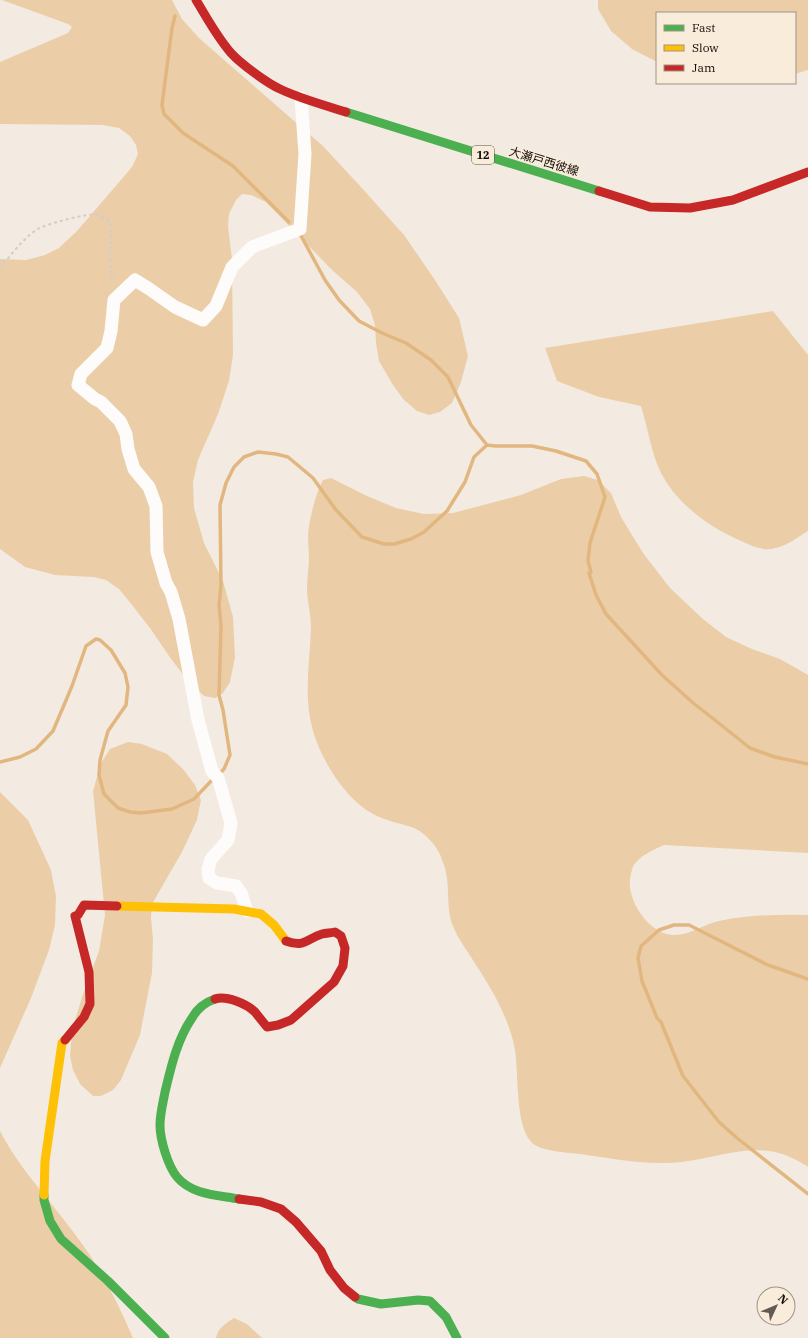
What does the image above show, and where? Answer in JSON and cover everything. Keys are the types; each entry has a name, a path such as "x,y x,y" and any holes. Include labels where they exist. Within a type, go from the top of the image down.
{"street":[{"name":"大瀬戸西彼線","path":"196,0 211,26 232,54 260,77 278,89 301,98 650,207 690,208 733,200 808,172"},
{"path":"248,911 242,894 236,886 217,883 209,878 208,869 211,859 228,840 231,823 218,778 212,771 198,720 179,619 157,552 156,506 148,487 134,469 128,449 126,434 120,421 101,402 78,385 81,374 107,348 111,331 114,300 135,280 175,307 203,320 216,306 232,267 252,247 300,229 305,154 301,98"},
{"path":"164,1338 108,1281 61,1239 50,1221 44,1200 46,1161 62,1043 84,1017 90,1004 89,972 76,916 84,905 234,909 261,914 274,925 284,940 294,944 306,943 322,934 335,932 341,936 345,948 343,966 334,982 291,1020 267,1027 254,1011 236,1000 220,997 207,1002 192,1017 179,1043 171,1068 161,1111 160,1126 169,1162 177,1177 191,1189 210,1194 261,1202 280,1209 296,1222 321,1251 330,1270 344,1288 358,1299 381,1304 430,1300 446,1317 457,1338"}],"path":[{"path":"0,268 18,247 37,230 52,223 84,216 98,215 110,222 112,227 111,272 116,298"}],"shaded area":[{"path":"2,0 172,0 182,19 199,38 323,146 361,187 404,235 459,318 468,356 461,382 452,403 440,412 429,415 417,411 404,400 379,361 375,325 370,309 357,292 332,270 266,202 251,195 242,194 236,200 229,214 228,226 232,259 233,355 229,381 218,414 198,460 193,482 194,508 204,543 223,581 233,617 235,657 230,682 223,693 215,698 204,696 189,682 150,628 119,589 106,580 93,577 55,575 25,567 0,549 0,259 26,260 45,255 59,248 77,231 132,167 138,154 136,145 130,136 119,128 103,125 0,124 0,62 68,33 72,27 68,24"},
{"path":"598,0 808,0 808,70 796,74 796,12 656,12 656,61 632,49 611,31 598,9"},
{"path":"773,311 808,355 808,531 785,545 772,549 763,549 717,529 695,514 676,495 661,473 652,449 641,406 599,397 557,381 545,348"},
{"path":"584,476 598,480 611,493 621,517 643,553 670,588 703,619 726,637 752,649 780,659 808,675 808,853 664,845 648,853 636,862 632,868 630,883 631,893 640,913 655,928 664,933 673,935 685,934 713,923 741,917 764,915 808,915 808,1167 790,1157 775,1152 760,1150 729,1153 684,1162 646,1163 556,1151 544,1149 535,1145 528,1137 523,1127 518,1099 516,1056 511,1034 498,1002 453,926 449,911 446,873 439,853 431,842 419,831 412,827 377,816 366,810 356,801 337,780 329,768 313,731 308,705 311,619 307,592 309,561 308,535 313,506 323,480 331,478 367,496 396,508 424,514 453,513 521,495 561,479"},
{"path":"128,742 142,744 167,754 183,769 195,785 201,800 197,820 182,852 152,904 152,973 140,1035 121,1080 113,1090 101,1096 93,1096 80,1084 73,1070 70,1056 72,1031 82,997 99,951 105,915 93,791 101,763 110,749"},
{"path":"0,792 28,820 51,870 56,896 55,925 49,950 31,998 0,1068"},
{"path":"0,1131 17,1159 67,1224 101,1273 133,1338 0,1338"},
{"path":"234,1318 247,1324 262,1338 216,1338 220,1329"}],"waterway":[{"path":"175,16 172,28 162,105 164,114 183,133 233,166 289,222"},
{"path":"299,232 325,280 339,300 359,321 406,343 431,360 448,377 471,425 487,445 532,446 556,451 586,461 597,474 605,497 590,543 588,561 591,572 589,573 596,595 606,614 662,675 692,702 750,748 775,757 808,764"},
{"path":"219,774 224,769 230,755 223,710 219,695 221,626 219,605 221,586 220,505 226,483 234,467 244,457 258,452 288,457 313,478 336,510 362,537 384,544 394,544 411,539 424,532 447,511 465,482 474,457 487,445"},
{"path":"0,762 20,757 36,749 53,731 72,686 86,646 96,639 100,640 111,650 125,673 128,687 126,705 108,731 100,760 99,775 104,794 118,808 130,812 141,813 172,809 194,799 214,778"},
{"path":"808,979 768,965 689,925 674,925 659,930 641,946 638,958 642,981 683,1076 719,1122 808,1194"}],"traffic: fast":[{"path":"346,112 599,191"},
{"path":"215,999 205,1004 196,1012 178,1044 165,1092 160,1117 160,1131 165,1152 171,1166 177,1177 183,1183 198,1191 239,1199"},
{"path":"44,1195 50,1221 61,1239 108,1281 165,1338"},
{"path":"355,1297 381,1304 418,1300 430,1301 446,1317 457,1338"}],"traffic: slow":[{"path":"117,906 234,909 261,914 274,925 286,941"},
{"path":"44,1195 45,1161 62,1043 65,1040"}],"traffic: jam":[{"path":"196,0 226,47 235,57 254,73 288,93 346,112"},
{"path":"599,191 650,207 690,208 733,200 808,172"},
{"path":"65,1040 84,1017 90,1004 89,972 75,916 78,915 84,905 117,906"},
{"path":"215,999 230,999 247,1006 255,1012 267,1027 291,1020 334,982 343,966 345,948 341,936 335,932 322,934 297,944 286,941"},
{"path":"239,1199 261,1202 281,1209 296,1222 321,1251 330,1270 344,1288 355,1297"}]}
